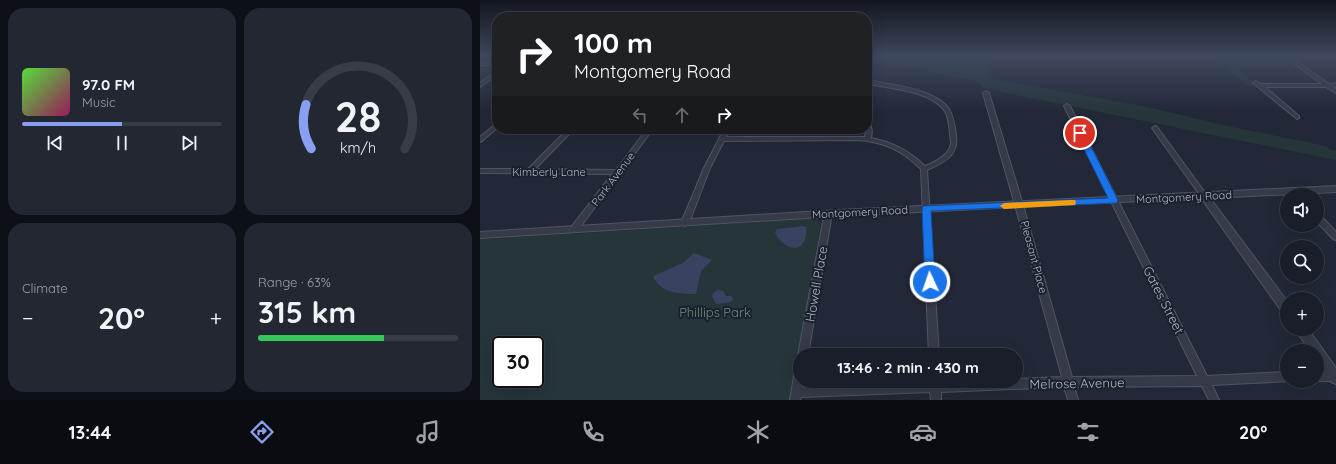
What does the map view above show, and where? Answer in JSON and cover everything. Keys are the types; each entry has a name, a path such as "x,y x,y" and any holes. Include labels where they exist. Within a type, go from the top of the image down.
{"street":[{"path":"1312,75 1336,91"},
{"path":"480,85 492,77"},
{"path":"872,83 924,95 938,102 948,111 954,143 953,148 946,158 924,169"},
{"path":"1296,117 1258,84 1336,85"},
{"name":"Pleasant Place","path":"986,93 1019,205 1073,400"},
{"name":"Gates Street","path":"1067,106 1214,400"},
{"path":"1155,128 1280,300"},
{"path":"480,140 492,129"},
{"path":"530,171 566,134"},
{"name":"Park Avenue","path":"575,228 646,134"},
{"path":"686,222 707,168 724,134"},
{"path":"868,139 869,134"},
{"path":"721,139 868,139 886,143 901,149 924,169 934,348"},
{"name":"Kimberly Lane","path":"480,172 618,172"},
{"name":"Montgomery Road","path":"1324,190 1336,189"},
{"name":"Montgomery Road","path":"480,234 828,213 1204,196 1280,194"},
{"name":"Howell Place","path":"804,348 828,213"},
{"path":"1324,224 1336,237"},
{"path":"1324,361 1335,376"},
{"path":"1324,376 1335,376"},
{"name":"Melrose Avenue","path":"1023,383 1204,381 1280,378"},
{"name":"Melrose Avenue","path":"795,396 888,388"},
{"path":"935,388 936,400"}],"green space":[{"path":"944,75 991,75 993,79 1148,107 1218,124 1326,146 1331,150 1336,151 1336,160 982,88 980,82"},
{"path":"1234,75 1244,75 1257,86 1248,86"},
{"name":"Phillips Park","path":"816,218 821,223 799,348 793,348 793,383 790,400 480,400 480,239 509,238 510,234 575,228 572,234"}],"water":[{"path":"803,226 806,227 805,239 802,244 794,248 789,247 781,241 775,232 777,229"},
{"path":"694,253 712,260 701,271 696,294 677,293 665,289 656,282 653,276 683,263"},
{"path":"718,290 723,291 726,296 732,296 733,300 729,303 716,304 712,296 713,293"}],"slow traffic":[{"path":"1004,206 1071,203"}],"route":[{"path":"930,282 926,209 1114,200 1080,133"}]}
